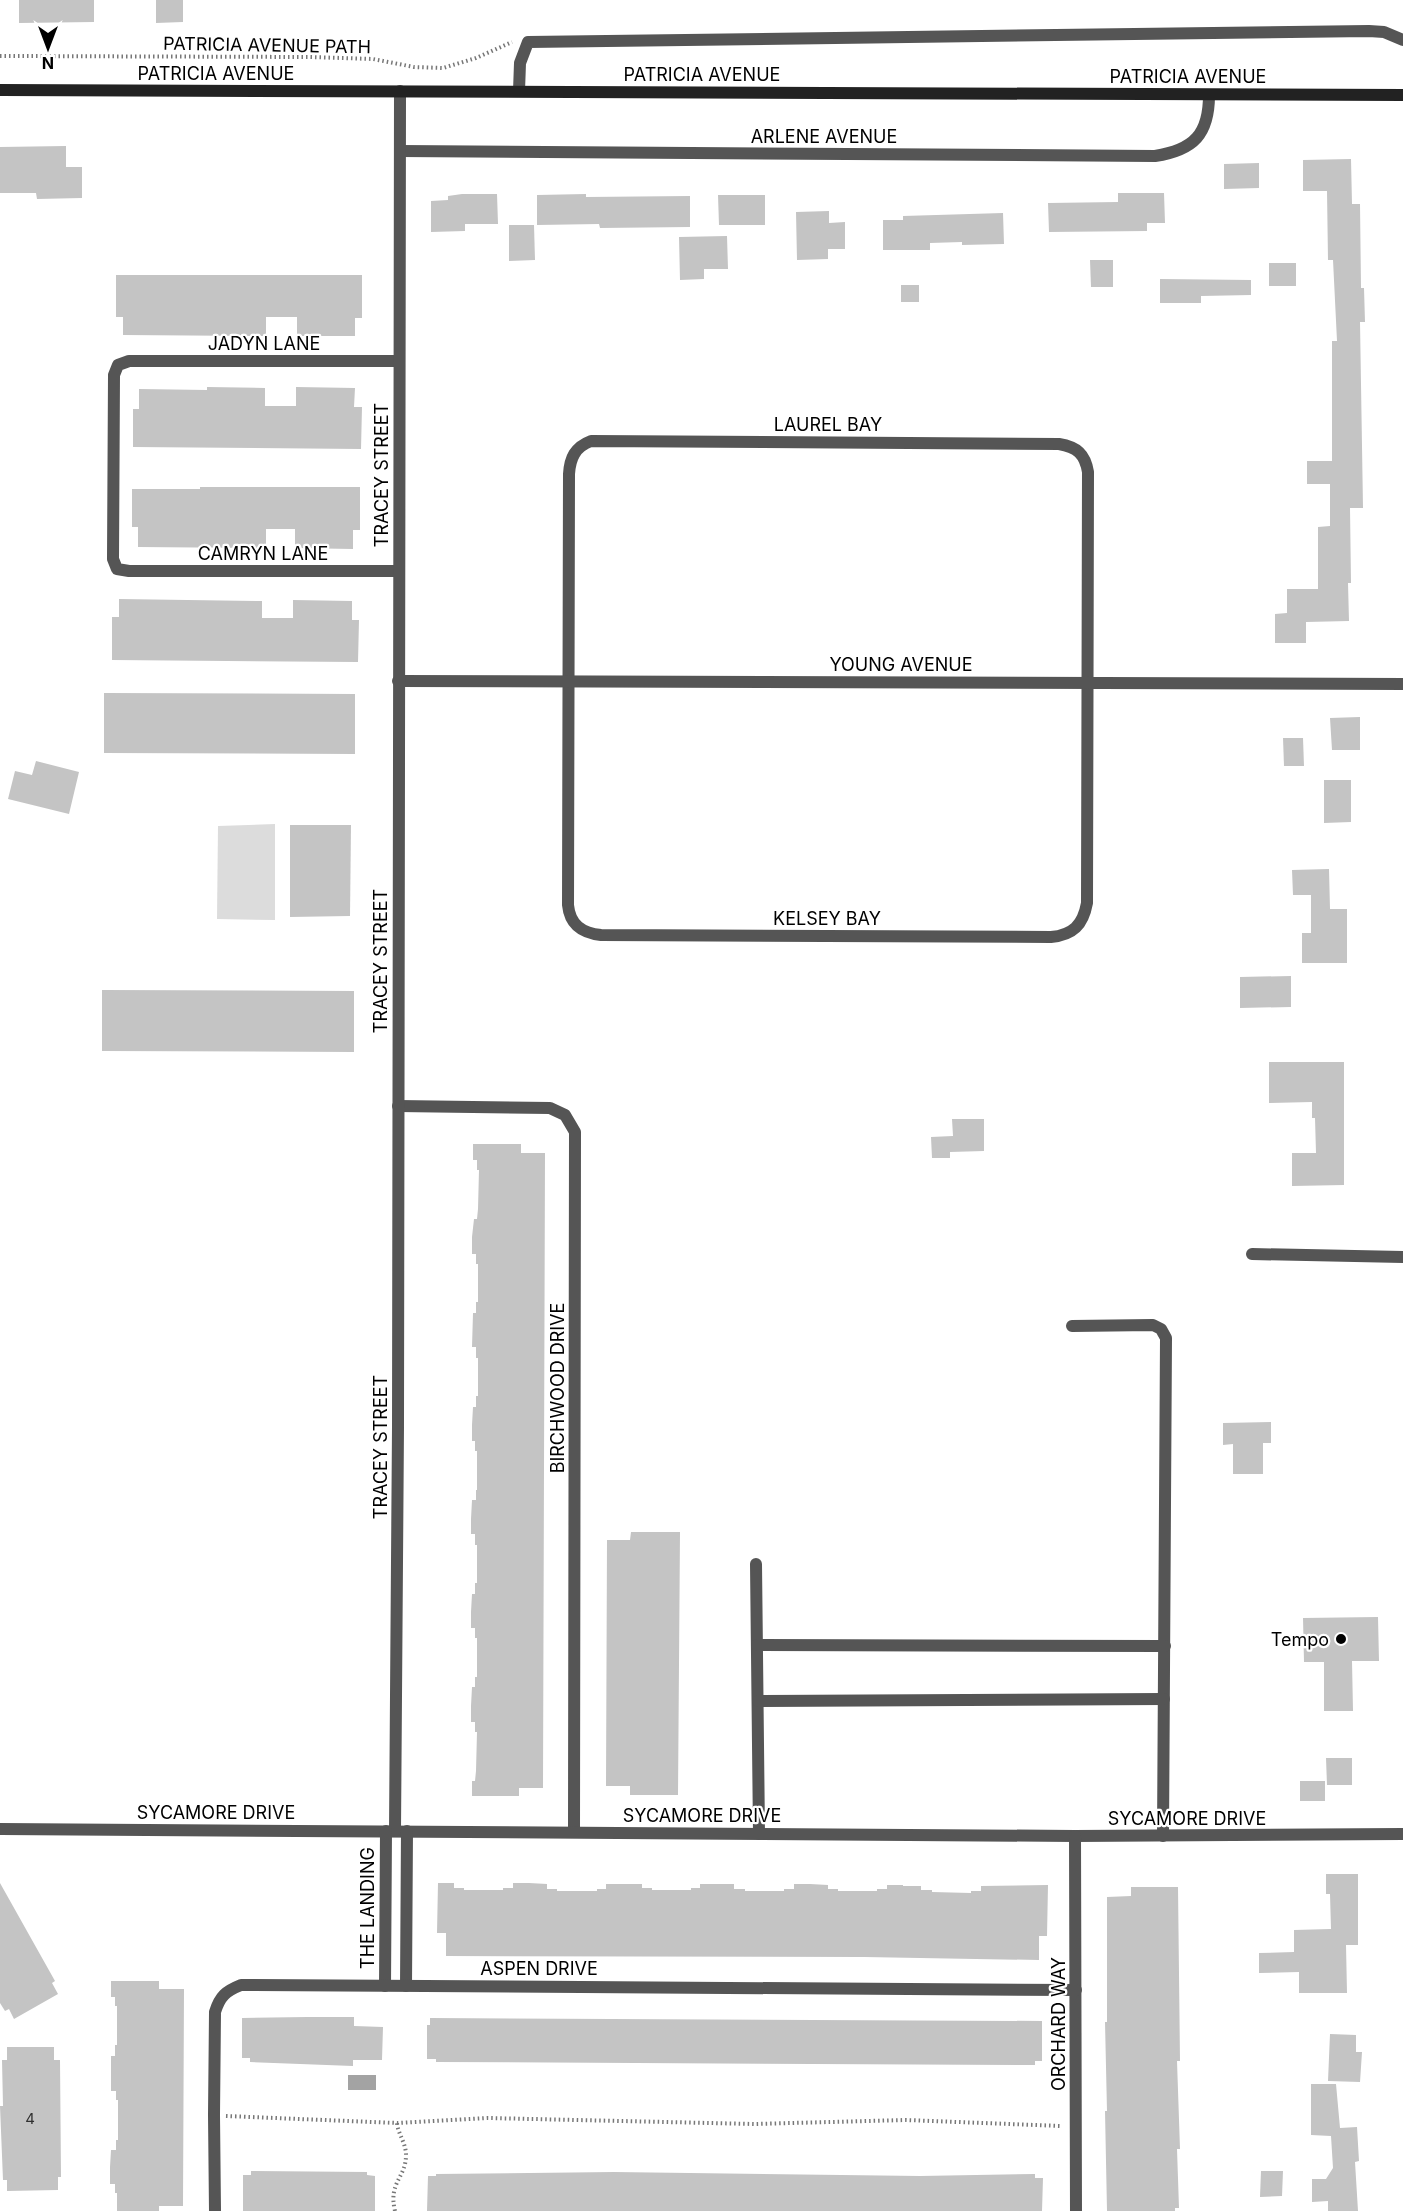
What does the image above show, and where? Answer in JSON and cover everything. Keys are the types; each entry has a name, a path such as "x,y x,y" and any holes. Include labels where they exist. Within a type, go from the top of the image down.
{"street":[{"path":"519,92 520,63 528,42 1369,31 1384,32 1403,40"},
{"name":"PATRICIA AVENUE","path":"0,90 1403,95"},
{"name":"TRACEY STREET","path":"396,1831 400,91"},
{"name":"ARLENE AVENUE","path":"400,151 1155,156 1169,154 1194,141 1207,122 1209,95"},
{"name":"JADYN LANE","path":"129,571 117,568 113,559 114,375 118,365 129,361 399,362"},
{"name":"LAUREL BAY","path":"567,681 569,468 577,448 591,441 601,441 1059,444 1074,448 1084,458 1088,472 1088,683"},
{"name":"CAMRYN LANE","path":"129,571 398,571"},
{"name":"YOUNG AVENUE","path":"398,681 1403,684"},
{"name":"KELSEY BAY","path":"567,681 568,905 572,921 583,931 591,934 613,935 1051,937 1070,933 1077,928 1085,911 1088,683"},
{"name":"BIRCHWOOD DRIVE","path":"398,1106 550,1108 565,1115 575,1132 574,1832"},
{"path":"1252,1254 1403,1257"},
{"path":"1072,1326 1153,1325 1161,1329 1166,1338 1163,1836"},
{"path":"756,1564 759,1834"},
{"path":"757,1645 1165,1646"},
{"path":"758,1701 1164,1700"},
{"name":"SYCAMORE DRIVE","path":"0,1829 1075,1836 1403,1834"},
{"path":"396,1831 406,1986"},
{"name":"THE LANDING","path":"385,1986 396,1831"},
{"name":"ORCHARD WAY","path":"1075,1836 1076,2211"},
{"name":"ASPEN DRIVE","path":"216,2211 215,2012 219,2000 228,1990 241,1985 1076,1990"}],"path":[{"name":"PATRICIA AVENUE PATH","path":"0,56 365,58 414,68 443,68 476,58 504,44 528,42"},
{"path":"214,2115 397,2123 488,2118 754,2124 906,2120 1076,2127"},
{"path":"395,2211 393,2195 396,2180 405,2165 406,2155 405,2144 397,2123"}],"shaded area":[{"path":"275,824 275,920 217,919 218,826"},
{"path":"348,2075 376,2075 376,2090 348,2090"}],"building":[{"path":"19,0 94,0 94,22 19,23"},
{"path":"156,0 183,0 183,22 156,23"},
{"path":"66,146 66,167 82,167 82,198 37,199 36,193 0,193 0,147"},
{"path":"1351,159 1352,204 1360,204 1361,288 1364,288 1365,322 1360,322 1363,508 1350,508 1349,621 1306,622 1306,643 1275,643 1275,614 1287,613 1287,589 1318,589 1318,527 1330,526 1330,484 1307,484 1307,461 1332,461 1332,341 1337,341 1333,260 1328,260 1327,191 1303,191 1303,160"},
{"path":"1259,163 1259,188 1224,189 1224,164"},
{"path":"1118,193 1164,193 1165,223 1147,223 1147,231 1049,232 1048,203 1118,202"},
{"path":"497,194 498,224 465,224 465,231 431,232 431,201 448,200 448,196"},
{"path":"586,194 586,197 690,196 690,227 600,228 599,224 537,225 537,195"},
{"path":"718,195 765,195 765,225 719,225"},
{"path":"829,211 829,223 845,222 845,249 828,249 828,259 797,260 796,212"},
{"path":"1003,213 1004,244 930,243 930,250 883,250 883,220 903,220 903,216"},
{"path":"509,225 534,225 535,260 509,261"},
{"path":"727,236 728,269 704,269 704,279 680,280 679,237"},
{"path":"1090,260 1113,260 1113,287 1091,287"},
{"path":"1269,263 1296,263 1296,286 1269,286"},
{"path":"116,275 362,275 362,318 355,318 355,336 297,336 297,317 266,317 266,336 123,335 123,317 116,317"},
{"path":"1160,279 1251,280 1251,295 1201,296 1201,303 1160,303"},
{"path":"901,285 919,285 919,302 901,302"},
{"path":"207,387 265,388 265,406 296,406 296,387 355,388 354,407 362,407 361,449 133,447 133,409 139,409 139,389 207,390"},
{"path":"200,487 360,487 360,530 353,530 353,549 295,548 295,529 266,529 266,548 138,547 138,527 132,527 132,489 200,489"},
{"path":"119,599 262,601 262,618 293,618 293,600 352,601 352,620 359,620 358,662 112,660 112,617 119,617"},
{"path":"104,693 355,694 355,754 104,753"},
{"path":"1360,717 1360,750 1332,750 1330,718"},
{"path":"1283,738 1303,738 1304,766 1284,766"},
{"path":"36,761 79,772 69,814 8,799 15,771 32,775"},
{"path":"1324,780 1351,780 1351,822 1324,823"},
{"path":"290,825 351,825 350,916 290,917"},
{"path":"1329,869 1330,909 1347,909 1347,963 1302,963 1302,933 1311,933 1311,895 1293,895 1292,870"},
{"path":"1291,976 1291,1007 1240,1008 1240,977"},
{"path":"102,990 354,991 354,1052 102,1051"},
{"path":"1269,1062 1344,1062 1344,1185 1292,1186 1292,1153 1316,1153 1315,1118 1312,1118 1312,1102 1269,1103"},
{"path":"952,1119 984,1119 984,1151 950,1152 950,1158 932,1158 931,1137 953,1136"},
{"path":"473,1144 521,1144 521,1153 545,1153 543,1788 519,1788 519,1796 472,1796 472,1781 475,1781 476,1771 477,1732 475,1732 475,1722 471,1722 471,1706 472,1687 475,1687 475,1677 477,1677 477,1638 475,1638 475,1628 471,1628 471,1612 472,1594 475,1594 475,1583 477,1583 477,1545 475,1545 475,1534 471,1534 471,1519 472,1500 476,1500 477,1490 477,1451 475,1451 475,1441 472,1441 472,1425 473,1407 476,1407 476,1396 478,1396 478,1358 476,1358 476,1347 472,1347 473,1313 476,1313 476,1302 478,1302 478,1264 476,1264 476,1254 472,1254 472,1237 474,1219 477,1219 479,1170 477,1170 477,1160 473,1160"},
{"path":"1271,1422 1271,1443 1263,1443 1263,1474 1233,1474 1233,1444 1223,1445 1223,1423"},
{"path":"631,1532 680,1532 678,1795 630,1795 630,1786 606,1786 607,1540 630,1540"},
{"name":"Tempo","path":"1378,1617 1379,1661 1352,1661 1353,1711 1324,1711 1324,1662 1304,1662 1303,1618"},
{"path":"1326,1758 1352,1758 1352,1785 1327,1785"},
{"path":"1300,1781 1325,1781 1325,1801 1300,1801"},
{"path":"1326,1874 1358,1874 1358,1945 1346,1945 1347,1993 1299,1993 1299,1972 1259,1973 1259,1953 1294,1952 1294,1930 1331,1929 1330,1894 1326,1894"},
{"path":"0,1883 55,1981 52,1983 58,1994 14,2019 9,2009 5,2011 0,2003"},
{"path":"438,1883 454,1883 454,1888 464,1888 464,1890 503,1890 503,1888 513,1888 513,1883 547,1884 547,1889 557,1889 557,1891 597,1891 597,1889 606,1889 606,1884 642,1884 642,1888 652,1888 652,1890 691,1890 691,1888 700,1888 700,1884 734,1884 734,1889 745,1889 745,1891 784,1891 784,1889 794,1889 794,1884 828,1885 828,1889 838,1889 838,1891 877,1891 877,1889 887,1889 887,1885 903,1885 921,1886 921,1890 932,1890 932,1892 971,1893 971,1891 981,1891 981,1886 1048,1885 1047,1936 1039,1936 1039,1960 864,1957 446,1956 446,1933 437,1933"},
{"path":"1131,1887 1178,1887 1180,2061 1177,2061 1180,2149 1177,2149 1179,2208 1175,2208 1175,2211 1107,2211 1105,2022 1107,2022 1107,1897 1131,1896"},
{"path":"111,1981 159,1981 159,1989 184,1989 183,2206 159,2206 159,2211 117,2211 115,2184 110,2184 111,2150 116,2150 116,2140 118,2140 118,2100 116,2100 116,2091 111,2091 111,2056 115,2056 115,2045 117,2045 117,2006 115,2006 115,1997 111,1997"},
{"path":"354,2017 354,2026 383,2027 382,2060 353,2060 353,2066 250,2062 250,2058 242,2058 242,2018"},
{"path":"430,2018 1042,2021 1042,2061 1035,2061 1035,2065 436,2062 436,2059 427,2059 427,2025 430,2025"},
{"path":"1330,2034 1356,2035 1356,2052 1362,2052 1360,2082 1328,2081"},
{"path":"7,2047 54,2047 54,2060 60,2060 61,2177 58,2177 58,2190 7,2191 7,2180 3,2180 0,2106 3,2106 2,2060 7,2060"},
{"path":"1311,2084 1336,2084 1340,2128 1357,2127 1359,2161 1355,2162 1358,2211 1328,2211 1328,2201 1312,2202 1312,2179 1326,2179 1333,2168 1331,2136 1311,2135"},
{"path":"251,2171 367,2172 367,2175 375,2176 375,2211 243,2211 243,2175 251,2175"},
{"path":"1261,2171 1283,2171 1282,2196 1260,2197"},
{"path":"614,2172 920,2176 1035,2174 1035,2178 1043,2178 1042,2211 427,2211 428,2176 436,2176 436,2174"}],"place":[{"name":"Tempo","path":"1341,1639"}]}
